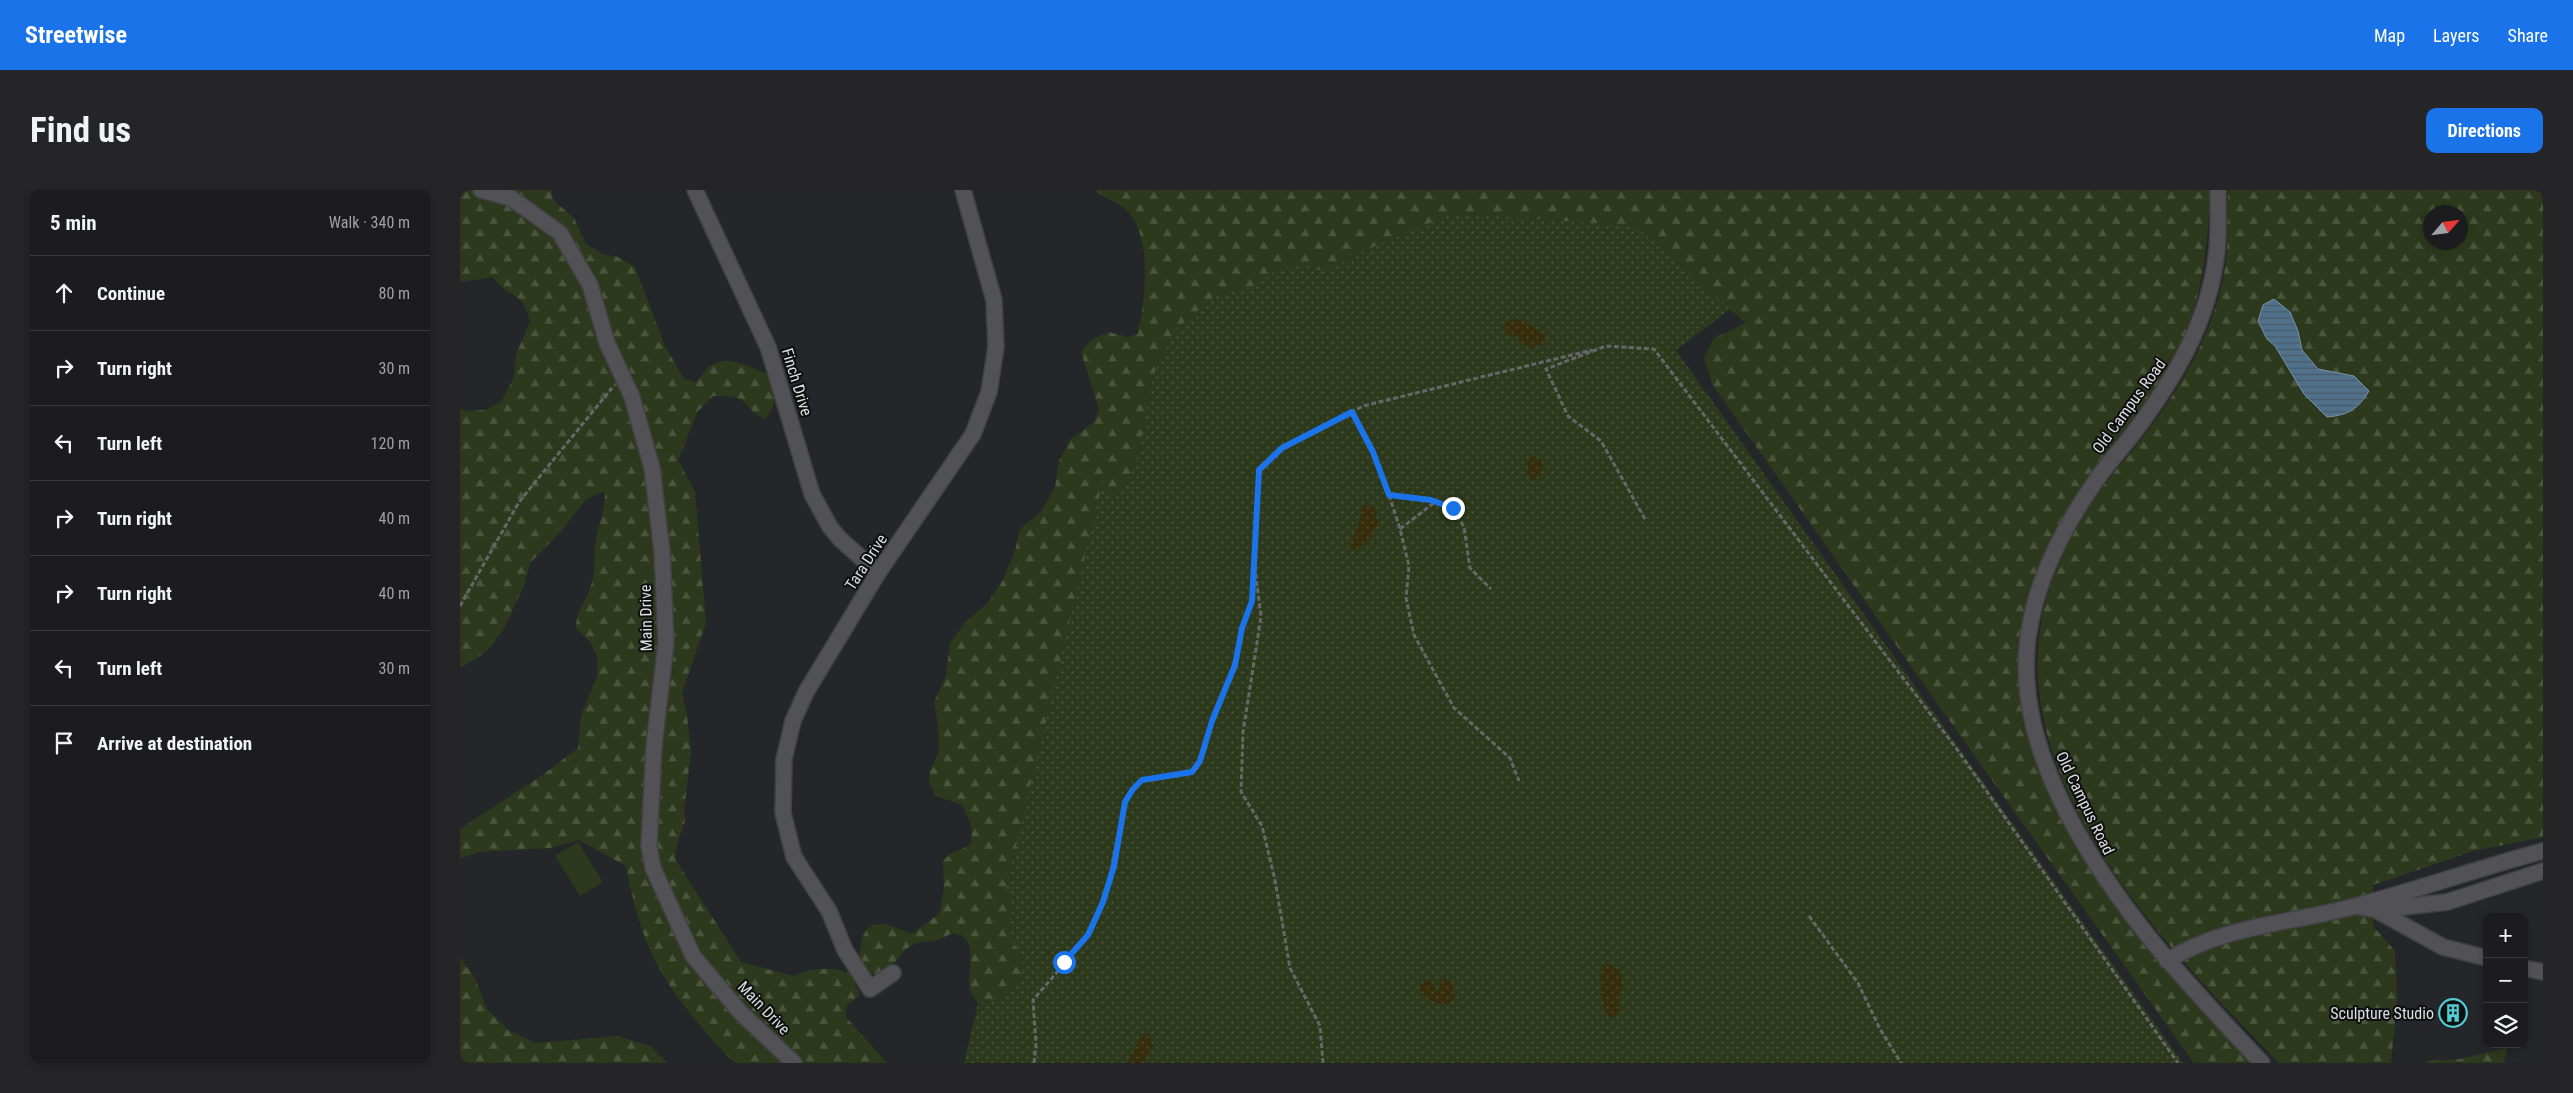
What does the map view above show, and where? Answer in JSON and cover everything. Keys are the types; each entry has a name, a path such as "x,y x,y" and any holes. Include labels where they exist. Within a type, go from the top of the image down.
{"street":[{"name":"Main Drive","path":"481,190 511,198 560,233 590,285 607,342 632,397 652,468 662,552 666,643 654,746 649,846 653,868 693,956 741,1012 794,1063"},
{"name":"Finch Drive","path":"695,190 768,346 812,494 830,527 840,539 878,573"},
{"name":"Tara Drive","path":"893,973 870,989 845,950 829,911 799,867 791,850 783,813 782,778 788,741 798,708 878,573 973,434 989,392 996,347 994,300 963,190"},
{"name":"Old Campus Road","path":"2218,190 2217,250 2211,284 2188,352 2163,392 2096,480 2063,530 2047,565 2028,638 2027,677 2033,730 2046,771 2084,847 2143,933 2262,1063"},
{"path":"2167,960 2189,947 2214,938 2356,906 2543,851"},
{"path":"2376,910 2447,902 2543,871"},
{"path":"2356,906 2376,910 2444,946 2483,957"},
{"path":"2528,969 2543,972"}],"path":[{"path":"1606,346 1546,369 1568,416 1601,441 1645,518"},
{"path":"1034,1063 1036,1044 1033,1000 1088,935 1103,902 1114,866 1125,802 1133,789 1142,780 1192,772 1200,761 1212,721 1235,665 1242,628 1252,601 1259,470 1282,448 1363,406 1606,346 1654,349 1956,748 2178,1063"},
{"path":"460,606 519,502 622,376"},
{"path":"1352,412 1373,452 1400,529 1409,566 1406,598 1414,635 1454,708 1510,758 1519,781"},
{"path":"1389,495 1435,502 1453,508 1464,527 1470,568 1490,589"},
{"path":"1400,529 1435,502"},
{"path":"1254,562 1261,617 1243,732 1241,792 1262,826 1275,880 1290,968 1320,1026 1323,1063"},
{"path":"1809,916 1858,983 1880,1029 1901,1063"}],"green space":[{"path":"460,190 551,190 553,200 574,218 586,244 604,255 616,256 635,267 665,346 684,379 696,382 709,367 723,361 740,363 770,376 774,403 765,419 751,410 741,399 713,396 698,411 678,460 695,492 706,623 682,693 687,715 691,752 684,810 685,821 677,844 675,859 741,962 794,976 809,970 824,969 835,969 851,974 860,995 847,1006 846,1017 887,1063 736,1063 721,1050 670,987 650,951 643,932 626,866 579,840 550,848 478,852 460,859 460,829 544,774 578,748 581,715 597,677 597,656 591,643 576,628 580,610 593,577 595,544 603,510 605,491 586,499 563,529 530,563 525,583 504,629 486,652 460,668 460,408 464,411 486,410 501,402 514,377 516,354 530,322 524,305 520,300 504,289 493,277 460,282"},
{"path":"1095,190 2210,190 2203,269 2198,294 2182,342 2155,389 2085,481 2039,566 2021,646 2025,723 2049,796 2088,866 2137,933 2251,1063 2194,1063 1712,384 1704,358 1714,338 1746,323 1635,226 1453,213 1366,250 1334,267 1317,270 1307,262 1275,271 1256,286 1216,295 1174,331 1154,374 1138,457 1123,488 1116,495 1109,491 1103,481 1006,888 1012,907 1010,933 1023,965 1019,981 1015,988 1002,998 986,1003 978,1003 970,990 970,948 962,936 953,933 937,940 915,943 900,955 888,970 882,973 865,973 857,959 860,954 863,936 867,929 873,925 886,924 912,934 940,913 944,887 943,861 950,854 970,845 972,834 962,805 936,796 929,782 930,771 939,752 938,724 934,702 946,676 950,643 966,621 986,605 1002,582 1015,551 1020,529 1041,512 1055,487 1059,461 1070,440 1094,422 1099,409 1081,352 1092,339 1109,332 1127,337 1138,334 1145,286 1145,268 1140,233 1134,219 1124,208"},
{"path":"2228,190 2543,190 2543,837 2474,851 2373,885 2373,926 2395,951 2397,1000 2391,1063 2279,1063 2195,974 2152,924 2113,872 2080,816 2055,758 2040,699 2039,638 2042,617 2053,577 2070,540 2091,504 2154,423 2197,353 2217,303 2224,277 2227,250","holes":["2298,331 2302,350 2318,369 2354,376 2369,391 2304,394 2275,346"]},
{"path":"1453,213 1635,226 1798,258 1676,350 2183,1063 964,1063 1160,238"},
{"path":"578,842 603,882 580,896 555,856"},
{"path":"460,958 474,976 487,1009 508,1030 535,1043 618,1036 650,1046 668,1063 460,1063"},
{"path":"2507,1048 2504,1063 2426,1063 2428,1061 2460,1059"}],"sand":[{"path":"1516,318 1544,334 1545,337 1542,344 1529,348 1513,335 1508,335 1504,328 1506,323"},
{"path":"1534,456 1542,461 1542,467 1539,475 1532,481 1528,468 1529,461"},
{"path":"1365,505 1375,507 1378,524 1365,545 1353,550 1350,546 1360,520 1362,507"},
{"path":"1609,964 1619,971 1622,982 1619,999 1620,1009 1615,1017 1610,1018 1602,1001 1601,986 1603,967"},
{"path":"1429,979 1432,980 1435,990 1438,992 1441,981 1445,979 1451,981 1455,997 1450,1003 1439,1004 1421,995 1420,985"},
{"path":"1148,1033 1153,1045 1143,1063 1128,1063 1141,1036"}],"water":[{"path":"2274,299 2290,312 2298,331 2302,350 2318,369 2354,376 2369,391 2357,407 2341,415 2327,417 2304,394 2275,346 2267,339 2258,321 2263,305"}],"place":[{"name":"Sculpture Studio","path":"2453,1013"}],"route":[{"path":"1064,962 1088,935 1103,902 1114,866 1125,802 1133,789 1142,780 1157,776 1172,776 1192,772 1197,768 1200,761 1212,721 1235,665 1242,628 1252,601 1259,470 1282,448 1352,412 1373,452 1389,495 1431,500 1453,508"}]}
